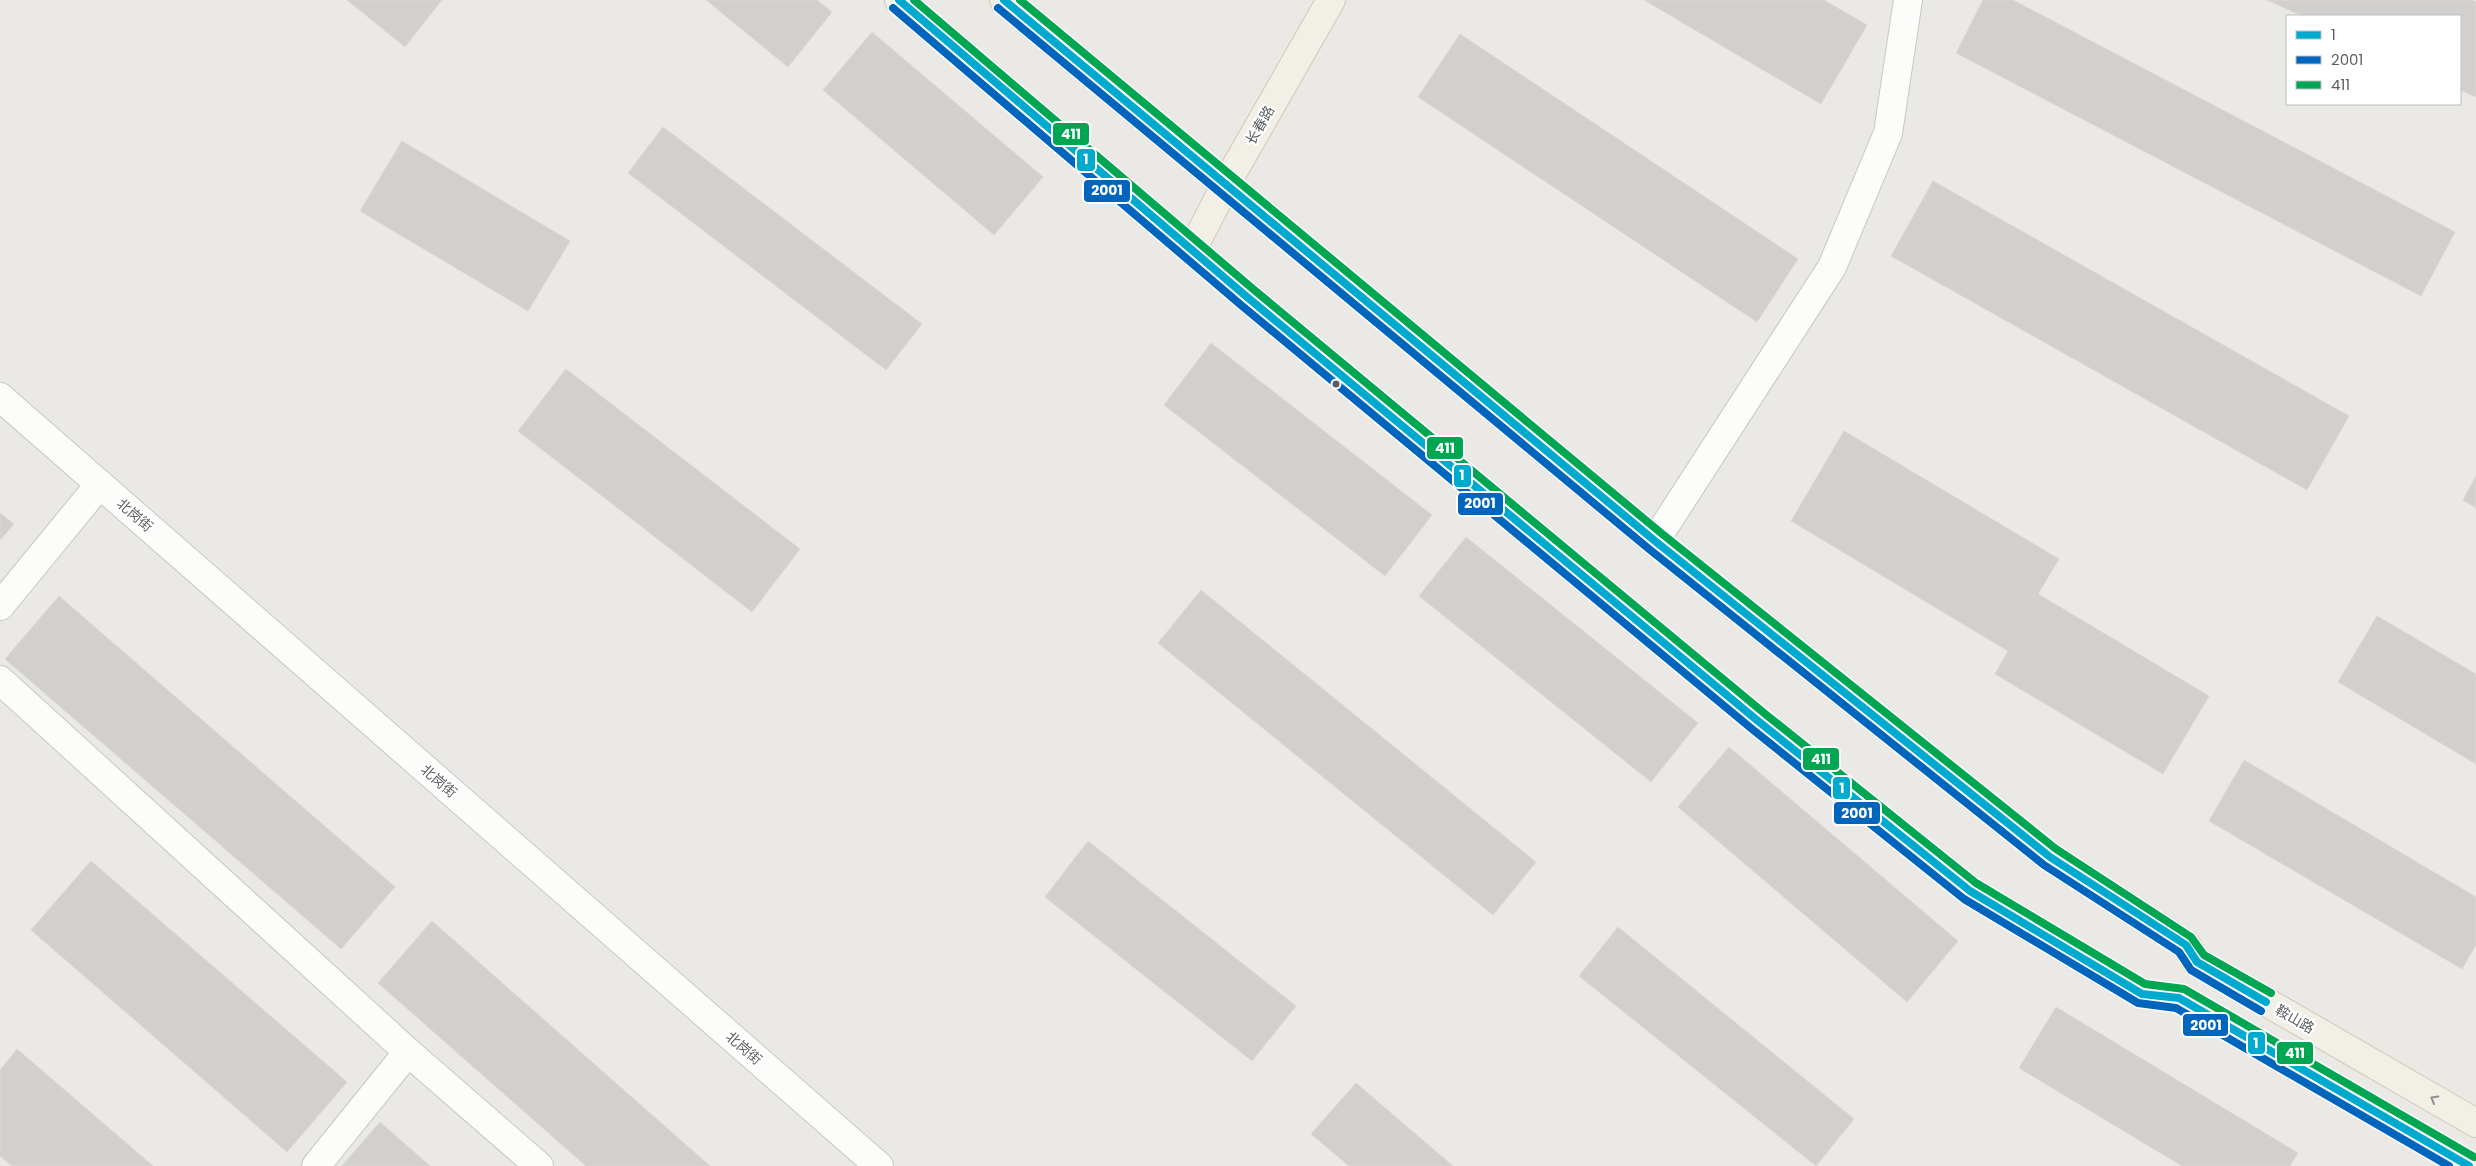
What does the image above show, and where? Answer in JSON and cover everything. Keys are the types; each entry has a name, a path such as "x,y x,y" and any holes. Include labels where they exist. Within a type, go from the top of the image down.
{"main road":[{"path":"899,0 1192,250 1758,721 1970,891 2142,994 2179,998 2470,1166"},
{"name":"鞍山路","path":"1004,0 1655,541 2050,858 2186,945 2197,962 2476,1123"},
{"name":"长春路","path":"1192,250 1226,184 1331,0"}],"street":[{"path":"1655,541 1832,267 1888,133 1908,0"},
{"name":"北岗街","path":"0,397 879,1166"},
{"path":"0,606 100,484"},
{"path":"0,680 408,1052 539,1166"},
{"path":"316,1166 408,1052"}],"building":[{"path":"347,0 442,0 405,47"},
{"path":"706,0 817,0 832,12 788,67"},
{"path":"1644,0 1824,0 1867,25 1821,104"},
{"path":"1983,0 2013,0 2455,232 2421,296 1956,53"},
{"path":"2267,0 2472,0 2476,2 2476,97 2461,90 2461,15 2300,15"},
{"path":"872,32 1043,177 994,235 823,90"},
{"path":"1460,34 1798,259 1757,322 1418,97"},
{"path":"663,127 922,324 886,370 628,173"},
{"path":"402,141 570,241 528,311 360,211"},
{"path":"1933,181 2349,416 2307,490 1891,256"},
{"path":"1211,343 1432,515 1385,576 1164,405"},
{"path":"566,369 800,549 752,612 518,431"},
{"path":"1844,431 2059,559 2038,594 2209,696 2163,774 1995,674 2008,651 1791,521"},
{"path":"2476,476 2476,508 2463,500"},
{"path":"0,513 14,524 0,540"},
{"path":"1466,537 1698,723 1651,782 1419,596"},
{"path":"1201,590 1536,862 1493,915 1158,643"},
{"path":"59,596 395,887 341,949 5,659"},
{"path":"2377,616 2476,674 2476,764 2338,682"},
{"path":"1729,747 1958,941 1907,1002 1678,807"},
{"path":"2244,760 2476,897 2476,945 2462,969 2209,821"},
{"path":"1088,841 1296,1006 1252,1061 1045,897"},
{"path":"91,861 347,1082 287,1152 31,930"},
{"path":"432,921 710,1166 586,1166 378,983"},
{"path":"1618,927 1854,1119 1816,1166 1579,976"},
{"path":"2056,1007 2298,1153 2290,1166 2182,1166 2019,1068"},
{"path":"17,1049 153,1166 12,1166 0,1156 0,1070"},
{"path":"1356,1083 1453,1166 1349,1166 1311,1134"},
{"path":"380,1122 430,1166 342,1166"}],"transit line":[{"name":"1","path":"899,0 1247,297 1758,721 1970,891 2142,994 2179,998 2469,1166"},
{"name":"411","path":"914,0 1253,289 1764,713 1976,883 2145,984 2184,989 2474,1157"},
{"name":"1","path":"1004,0 1655,541 2050,857 2186,945 2197,962 2266,1002"},
{"name":"411","path":"1020,0 1661,533 2056,849 2191,937 2204,955 2271,993"},
{"name":"2001","path":"893,8 1241,305 1752,729 1964,899 2138,1003 2176,1008 2449,1166"},
{"name":"2001","path":"998,8 1649,549 2044,865 2179,952 2191,970 2261,1011"}]}
